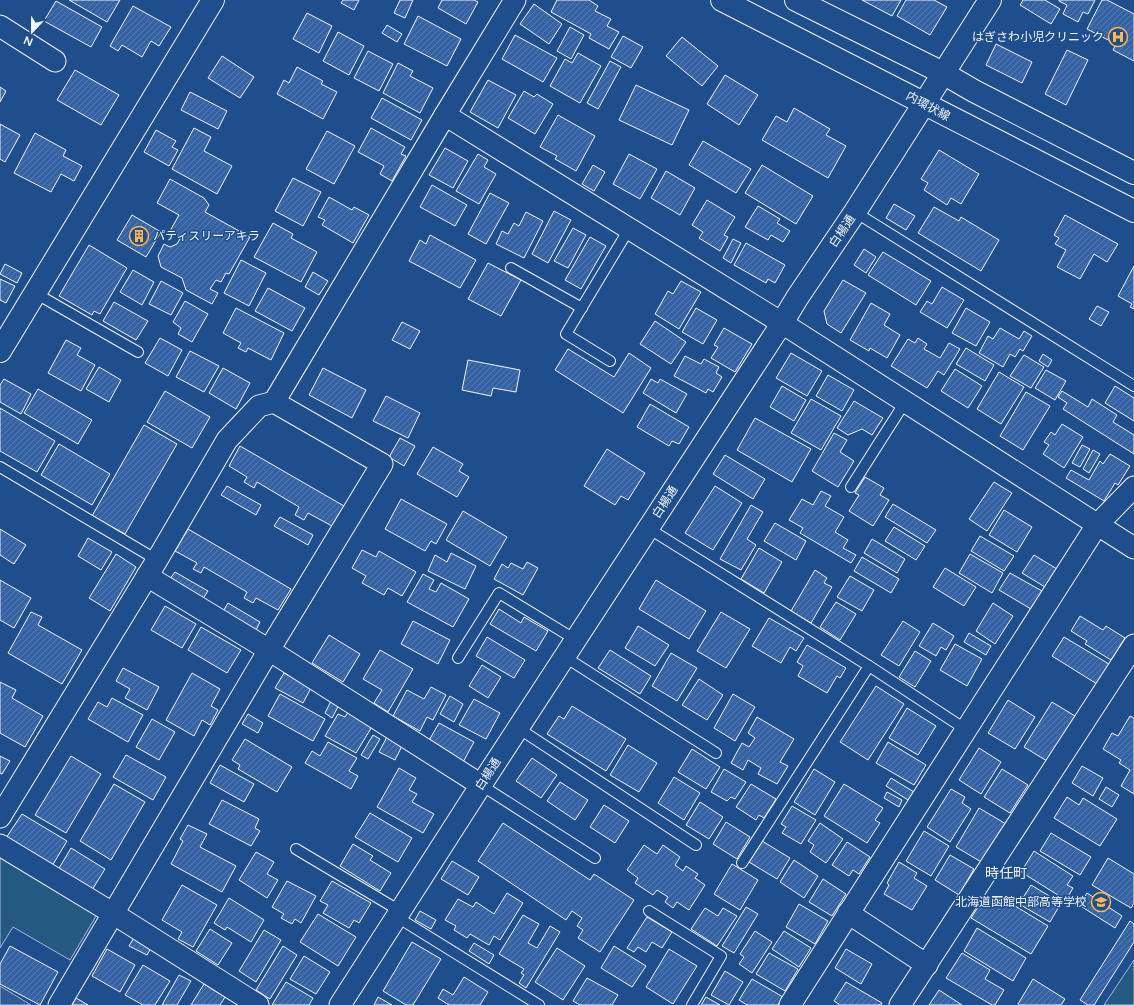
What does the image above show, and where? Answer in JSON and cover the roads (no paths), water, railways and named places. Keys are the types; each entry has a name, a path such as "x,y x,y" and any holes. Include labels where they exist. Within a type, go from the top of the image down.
{"street":[{"path":"0,351 213,0"},
{"path":"0,817 152,568 227,440 259,406 274,402 515,0"},
{"name":"内環状線","path":"722,0 1134,211"},
{"path":"796,0 943,73 974,91 1134,173"},
{"name":"白楊通","path":"340,1005 797,298 855,212 990,0"},
{"path":"0,26 55,61"},
{"path":"445,115 782,323 1134,548"},
{"path":"60,1005 269,650 382,464 274,402"},
{"path":"790,1005 965,729 1097,525 1134,487"},
{"path":"152,568 269,650 481,785"},
{"path":"900,1005 1134,644"},
{"path":"0,845 114,914 258,1005"},
{"path":"848,913 927,965"}],"lane":[{"path":"855,212 1134,386"},
{"path":"610,361 566,334 629,229"},
{"path":"511,268 582,308"},
{"path":"35,293 138,352"},
{"path":"850,486 905,402"},
{"path":"0,466 152,568"},
{"path":"648,528 869,666 965,729"},
{"path":"458,658 499,592 576,640"},
{"path":"565,657 716,753"},
{"path":"742,863 869,666"},
{"path":"518,728 696,845"},
{"path":"481,785 595,858"},
{"path":"296,849 540,1005"},
{"path":"649,911 721,956 692,1005"}],"place":[{"name":"はぎさわ小児クリニック","path":"1118,37"},
{"name":"パティスリーアキラ","path":"139,236"},
{"name":"北海道函館中部高等学校","path":"1101,902"}],"district":[{"name":"時任町","path":"1006,873"}]}
